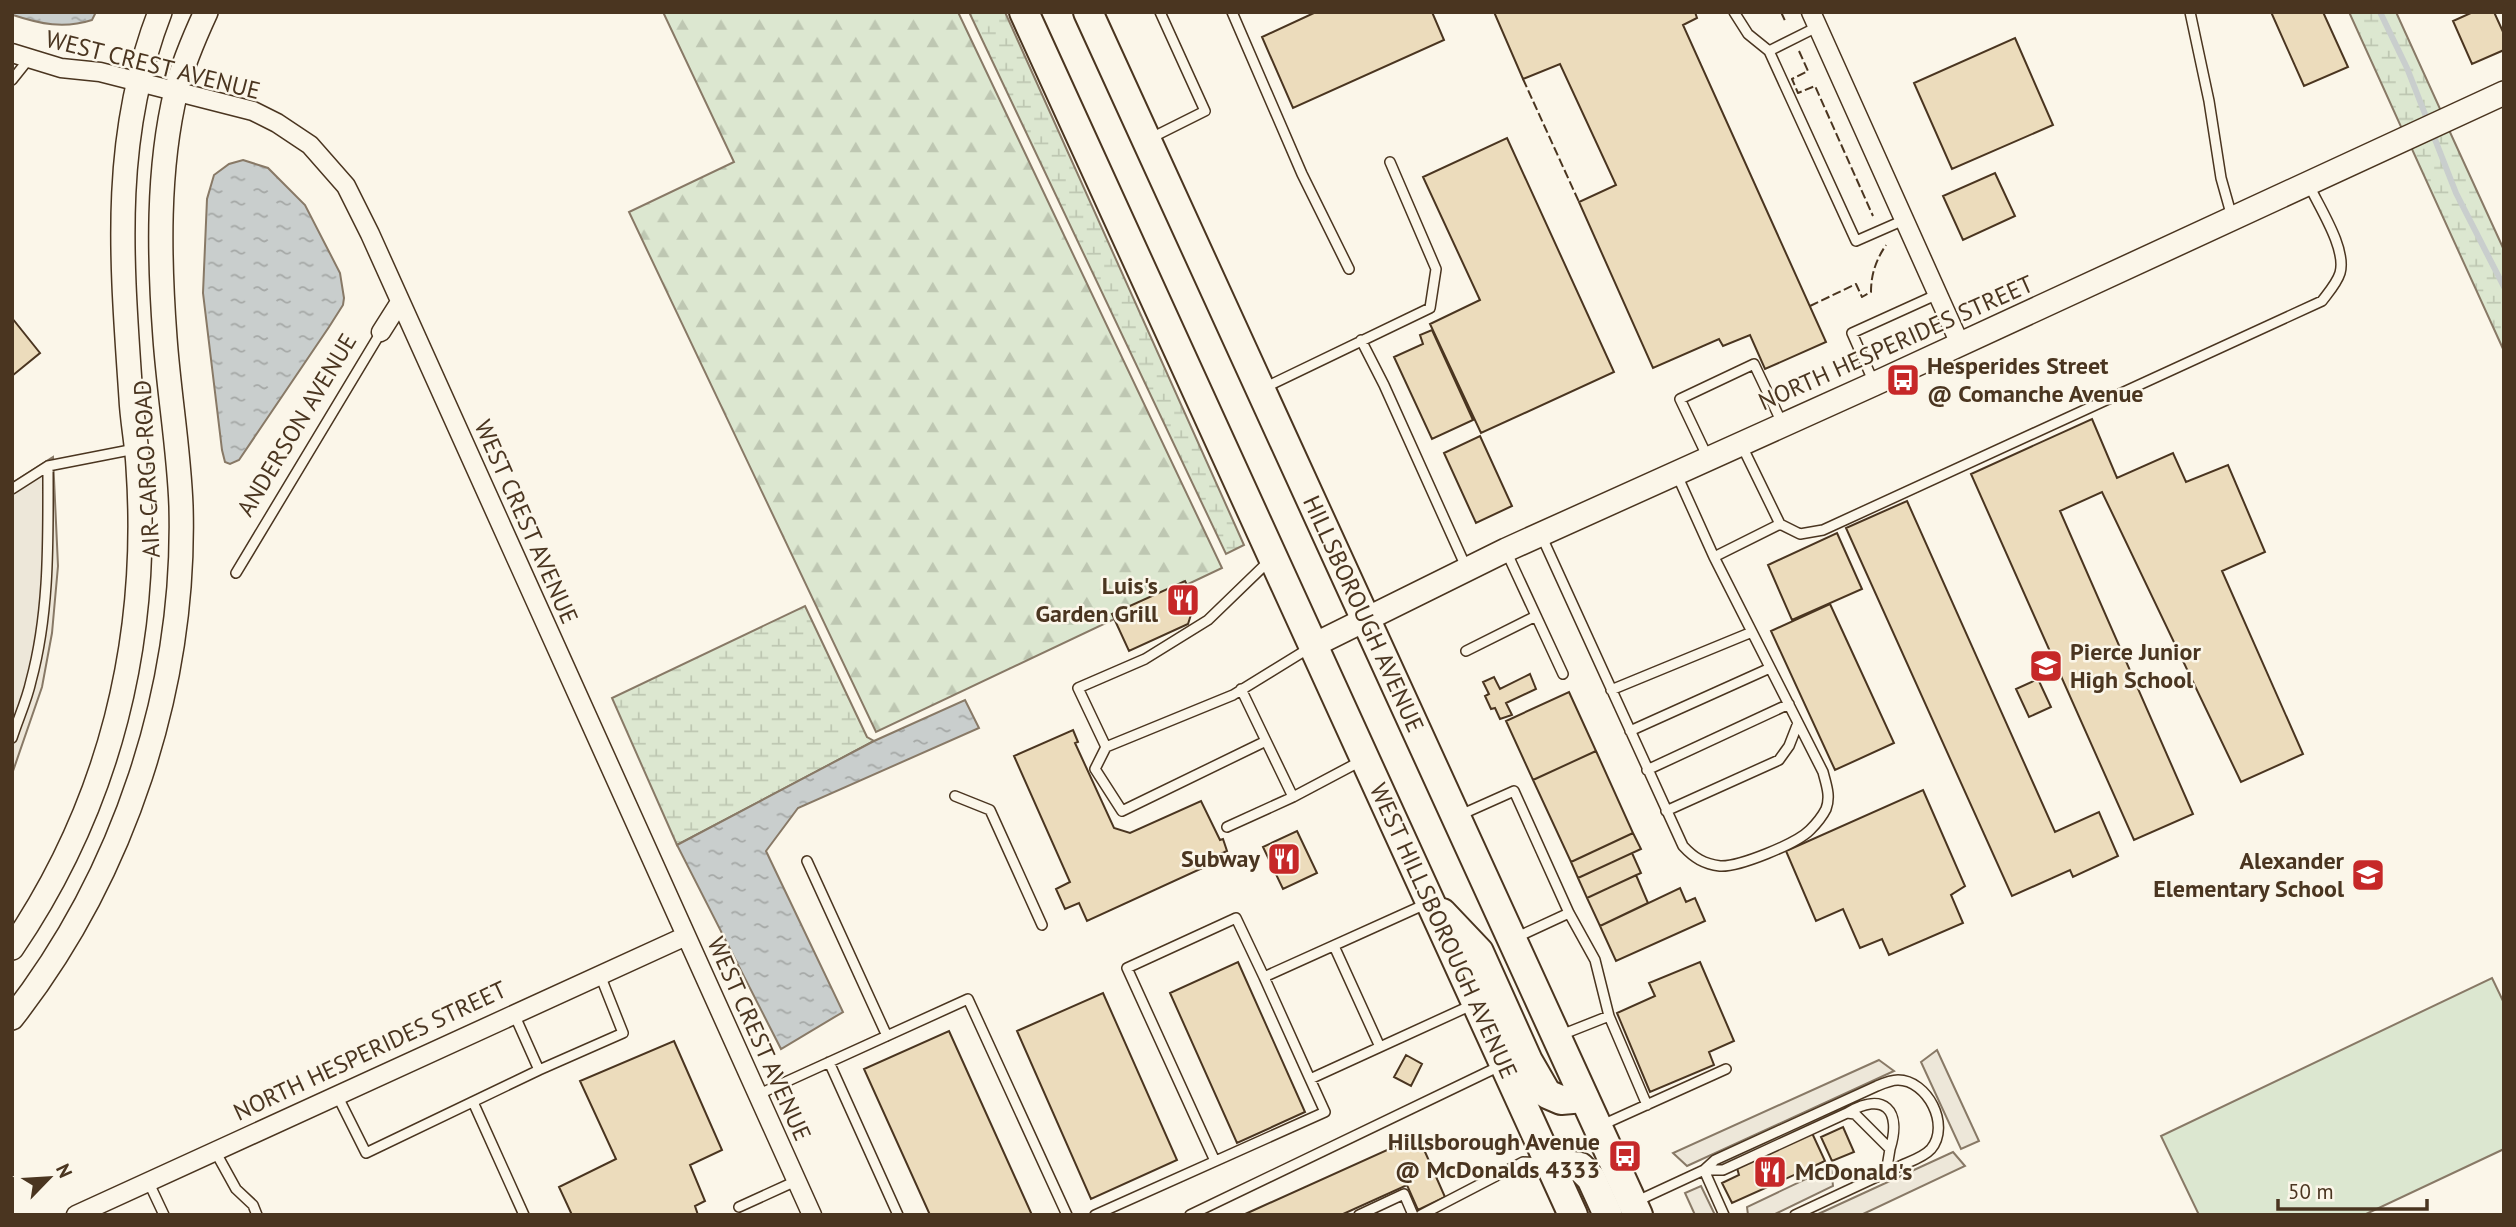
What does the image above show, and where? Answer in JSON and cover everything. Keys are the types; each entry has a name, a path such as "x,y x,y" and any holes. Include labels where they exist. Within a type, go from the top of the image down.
{"main road":[{"path":"1024,12 1312,646"},
{"path":"1064,12 1073,19 1093,16"},
{"name":"HILLSBOROUGH AVENUE","path":"1093,16 1147,140 1598,1127 1626,1211"},
{"name":"WEST HILLSBOROUGH AVENUE","path":"1312,646 1573,1215"},
{"path":"1429,902 1458,928 1479,952 1528,1062 1546,1094 1561,1100 1584,1097"},
{"path":"1549,1163 1580,1167 1626,1211"}],"street":[{"name":"AIR CARGO ROAD","path":"12,948 67,856 108,754 130,654 140,551 136,448 122,285 122,189 138,82 160,12"},
{"name":"AIR CARGO ROAD","path":"12,1018 35,989 105,866 145,766 170,660 181,547 181,506 165,339 161,223 176,92 189,49 206,12"},
{"path":"1814,20 1960,344"},
{"name":"WEST CREST AVENUE","path":"20,57 61,68 100,72 253,111 310,145 346,186 812,1215"},
{"name":"NORTH HESPERIDES STREET","path":"1312,646 1540,534 1874,384 2504,93"},
{"name":"ANDERSON AVENUE","path":"381,332 400,302"},
{"name":"NORTH HESPERIDES STREET","path":"76,1215 686,936"}],"lane":[{"path":"1147,140 1205,111 1160,12"},
{"path":"1232,12 1302,174 1349,269"},
{"path":"1734,12 1748,33 1769,51 1856,241 1904,220"},
{"path":"2190,12 2209,101 2221,178 2233,218"},
{"path":"1769,51 1814,20"},
{"path":"12,80 20,57"},
{"path":"1261,389 1430,308 1436,269 1390,162"},
{"path":"1740,443 1780,524 1800,534 1823,530 2322,301 2340,272 2340,257 2334,235 2308,184"},
{"path":"1874,384 1852,333 1938,294"},
{"name":"ANDERSON AVENUE","path":"236,573 381,332"},
{"path":"1361,340 1467,569"},
{"path":"1708,458 1680,400 1754,364 1782,424"},
{"path":"12,489 48,466 136,448"},
{"path":"12,738 31,682 41,632 48,565 48,466"},
{"path":"1540,534 1683,846 1694,857 1706,863 1723,866 1741,862 1798,839 1811,830 1826,810 1829,793 1823,772 1714,557 1676,472"},
{"path":"1714,557 1780,524"},
{"path":"1506,550 1563,674"},
{"path":"1106,747 1078,688 1145,659 1208,620 1272,558"},
{"path":"1466,651 1536,616"},
{"path":"1611,690 1752,632"},
{"path":"1266,741 1122,811 1095,769 1106,747 1241,689 1312,646"},
{"path":"1630,731 1770,668"},
{"path":"1241,689 1293,797"},
{"path":"1647,770 1789,704"},
{"path":"1666,811 1779,760 1789,746 1798,723"},
{"path":"1227,827 1293,797 1364,759"},
{"path":"1456,817 1514,791 1569,913 1595,960 1609,1016 1647,1105"},
{"path":"955,796 990,810 1042,925"},
{"path":"807,861 887,1036"},
{"path":"1264,977 1429,902"},
{"path":"1512,940 1569,913"},
{"path":"1095,1215 1325,1112 1236,918 1127,968 1215,1161"},
{"path":"1334,946 1380,1048"},
{"path":"337,1096 366,1153 623,1033 600,975"},
{"path":"758,1095 968,999 1067,1215"},
{"path":"1310,1079 1476,1004"},
{"path":"514,1014 539,1070"},
{"path":"1556,1037 1609,1016"},
{"path":"830,1062 898,1215"},
{"path":"1190,1215 1504,1064"},
{"path":"1598,1127 1726,1069"},
{"path":"1626,1211 1704,1170 1714,1160 1895,1079 1917,1085 1929,1099 1936,1114 1938,1132 1931,1148 1886,1173 1795,1215"},
{"path":"473,1102 524,1215"},
{"path":"1704,1170 1723,1170 1847,1113 1863,1103 1872,1103 1885,1107 1894,1120 1895,1132 1886,1173"},
{"path":"1847,1113 1854,1114 1890,1149"},
{"path":"215,1151 236,1189 253,1205 257,1215"},
{"path":"1421,1215 1523,1162 1549,1163"},
{"path":"1704,1170 1724,1215"},
{"path":"149,1181 164,1215"},
{"path":"739,1207 796,1181"},
{"path":"1359,1215 1404,1194 1413,1215"}],"green space":[{"path":"663,12 958,12 1222,568 876,732 629,212 734,162"},
{"path":"969,12 1005,12 1244,545 1226,554"},
{"path":"2349,12 2396,12 2441,111 2402,129"},
{"path":"2449,130 2504,250 2504,351 2411,147"},
{"path":"805,606 867,737 874,741 677,845 612,698"},
{"path":"2492,978 2504,1003 2504,1149 2364,1215 2199,1215 2161,1136"}],"shaded area":[{"path":"53,457 58,566 52,633 42,687 12,774 12,483"},
{"path":"1937,1050 1979,1141 1961,1149 1921,1062"},
{"path":"1879,1060 1894,1071 1687,1166 1673,1153"},
{"path":"1953,1152 1965,1166 1861,1215 1816,1215"},
{"path":"1831,1167 1833,1186 1773,1215 1748,1215 1747,1207"},
{"path":"1701,1186 1715,1215 1695,1215 1685,1193"}],"water":[{"path":"12,12 96,12 92,20 62,25 33,21 13,15"},
{"path":"243,160 268,168 305,205 340,273 344,298 343,305 329,327 239,460 230,464 225,462 222,450 203,293 207,199 214,175 229,164"},
{"path":"965,700 979,728 798,808 766,851 843,1012 781,1049 677,845 874,741"}],"building":[{"path":"1316,12 1432,12 1444,40 1293,108 1262,37"},
{"path":"1494,12 1695,12 1697,18 1683,25 1826,342 1765,369 1750,335 1723,346 1719,339 1653,368 1579,202 1616,185 1560,64 1523,79"},
{"path":"2271,12 2323,12 2348,67 2304,86"},
{"path":"2473,12 2494,12 2504,34 2504,50 2472,64 2453,21"},
{"path":"2015,38 2053,125 1952,169 1914,83"},
{"path":"1507,138 1614,372 1481,433 1430,324 1480,300 1423,177"},
{"path":"1995,173 2015,216 1963,240 1943,196"},
{"path":"12,318 40,353 12,376"},
{"path":"1432,330 1473,420 1432,439 1394,357 1423,344 1420,335"},
{"path":"2092,419 2117,478 2173,453 2186,482 2228,465 2265,552 2222,571 2303,754 2241,782 2102,492 2060,511 2193,814 2134,840 1971,474"},
{"path":"1480,436 1512,506 1476,523 1444,453"},
{"path":"1907,501 2055,832 2099,812 2118,856 2073,877 2070,870 2012,896 1846,528"},
{"path":"1837,533 1862,589 1792,620 1768,565"},
{"path":"1185,581 1195,602 1188,624 1129,651 1112,614"},
{"path":"1830,604 1894,743 1835,770 1771,631"},
{"path":"1530,674 1536,689 1506,703 1512,715 1500,719 1485,696 1489,694 1483,682 1494,677 1500,689"},
{"path":"2038,679 2051,707 2029,717 2016,689"},
{"path":"1569,692 1596,751 1533,780 1506,721"},
{"path":"1073,730 1078,742 1075,743 1114,828 1130,833 1201,801 1227,851 1218,855 1220,860 1087,921 1079,903 1065,909 1056,889 1070,882 1014,756"},
{"path":"1596,751 1633,833 1571,862 1533,780"},
{"path":"1923,790 1965,886 1951,895 1963,923 1889,955 1882,939 1860,948 1843,909 1816,921 1786,851"},
{"path":"1297,831 1317,873 1283,889 1263,847"},
{"path":"1633,833 1641,849 1578,878 1571,862"},
{"path":"1632,853 1641,873 1587,898 1578,878"},
{"path":"1636,875 1648,903 1600,926 1587,898"},
{"path":"1680,888 1686,902 1695,898 1705,921 1616,961 1600,926"},
{"path":"1238,962 1305,1112 1237,1143 1170,993"},
{"path":"1700,962 1734,1041 1709,1052 1714,1065 1650,1092 1617,1013 1655,996 1649,983"},
{"path":"1103,993 1177,1160 1091,1199 1017,1031"},
{"path":"949,1031 1032,1215 930,1215 864,1069"},
{"path":"674,1041 722,1150 690,1165 705,1201 695,1206 698,1215 572,1215 559,1187 616,1159 580,1081"},
{"path":"1406,1055 1422,1064 1411,1086 1394,1077"},
{"path":"1843,1127 1854,1152 1832,1161 1821,1137"},
{"name":"McDonald's","path":"1812,1133 1825,1161 1732,1203 1722,1183 1739,1175 1737,1168"},
{"path":"1418,1136 1445,1197 1418,1210 1407,1185 1341,1215 1243,1215"}],"waterway":[{"path":"2380,12 2407,68 2456,193 2504,287"}],"fence":[{"path":"1781,12 1786,23"},
{"path":"1799,51 1808,71 1792,79 1798,93 1815,86 1873,216"},
{"path":"1523,79 1579,202"},
{"path":"1810,306 1856,284 1862,297 1871,292 1875,267 1886,245"}],"place":[{"name":"Hesperides Street @ Comanche Avenue","path":"1903,380"},
{"name":"Luis's Garden Grill","path":"1183,600"},
{"name":"Pierce Junior High School","path":"2046,666"},
{"name":"Subway","path":"1284,859"},
{"name":"Alexander Elementary School","path":"2368,875"},
{"name":"Hillsborough Avenue @ McDonalds 4333","path":"1625,1156"},
{"name":"McDonald's","path":"1770,1172"}]}
